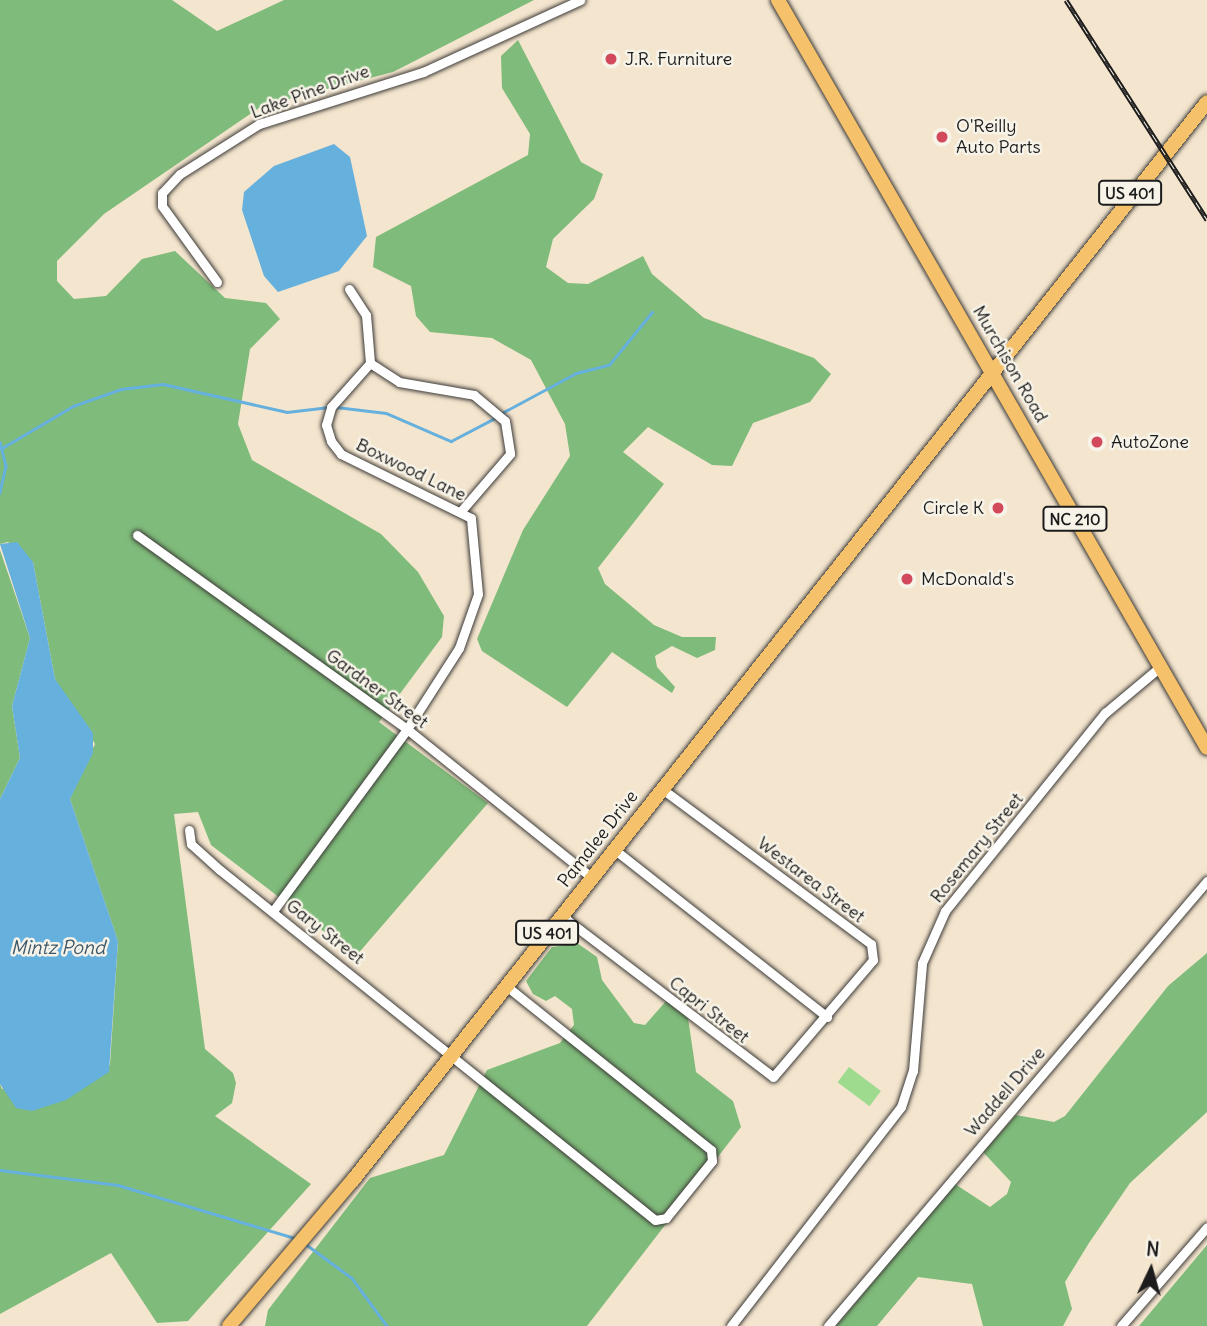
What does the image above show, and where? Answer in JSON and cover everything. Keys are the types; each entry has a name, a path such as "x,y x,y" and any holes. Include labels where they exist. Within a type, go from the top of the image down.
{"main road":[{"name":"Murchison Road","path":"778,0 1207,748"},
{"name":"US 401","path":"991,370 1207,102"},
{"name":"Pamalee Drive","path":"229,1326 615,850 991,370"}],"street":[{"name":"Lake Pine Drive","path":"218,282 162,206 162,193 180,174 259,124 423,72 580,0"},
{"path":"349,289 366,314 370,363 399,382 474,395 505,421 510,454 461,511"},
{"name":"Boxwood Lane","path":"272,911 407,729 459,648 478,594 477,538 461,511 353,460 331,441 326,425 331,407 370,363"},
{"name":"Gardner Street","path":"137,535 407,729 592,878"},
{"name":"Rosemary Street","path":"731,1326 901,1107 915,1061 922,963 945,911 1105,713 1160,667"},
{"name":"Westarea Street","path":"661,788 871,944 873,960 827,1017"},
{"name":"Gary Street","path":"190,830 191,844 272,911 452,1052 655,1220 666,1218 712,1161 711,1150 506,986"},
{"path":"615,850 827,1017"},
{"name":"Waddell Drive","path":"828,1326 1207,881"},
{"name":"Capri Street","path":"562,916 764,1074 781,1074 827,1017"},
{"path":"1121,1326 1207,1227"}],"green space":[{"path":"0,0 172,0 217,31 284,0 534,0 393,72 262,106 104,214 57,261 57,281 74,299 106,296 142,259 175,251 225,298 266,303 280,319 250,349 238,424 252,460 381,534 418,572 444,616 442,637 379,722 488,803 356,956 211,845 198,812 174,814 205,1049 233,1073 236,1083 232,1103 215,1116 311,1184 188,1321 157,1323 111,1253 0,1314 0,1084 2,1089 110,1065 118,941 70,799 95,744 55,679 33,562 8,542 0,544"},
{"path":"518,40 581,162 603,174 594,199 553,239 546,267 568,283 588,284 643,256 652,274 704,318 814,358 831,374 810,402 753,423 732,466 712,465 648,427 623,452 664,484 598,568 605,584 654,625 682,637 716,637 715,650 697,658 672,646 655,656 657,667 675,687 672,693 612,652 567,707 482,651 477,639 523,530 570,456 565,424 531,360 492,338 430,332 416,316 411,286 373,267 376,237 528,155 530,134 502,88 501,56"},
{"path":"0,550 30,638 12,706 20,758 0,799"},
{"path":"577,943 597,957 602,980 634,1023 645,1025 667,1000 688,1018 696,1072 733,1101 741,1127 587,1326 265,1326 268,1310 370,1178 444,1155 487,1070 560,1043 574,1025 572,1009 555,996 546,1001 533,994 526,981 552,947"},
{"path":"1207,953 1207,1112 1130,1183 1089,1243 1065,1282 1072,1309 1063,1326 983,1326 972,1284 918,1277 877,1326 836,1326 955,1184 990,1207 1007,1194 1011,1182 983,1152 1016,1115 1054,1122 1065,1116 1168,986"},
{"path":"849,1067 881,1091 870,1106 838,1082"},
{"path":"1207,1245 1207,1326 1139,1326"}],"water":[{"path":"334,144 350,157 367,236 339,271 278,292 264,276 242,210 244,192 274,166"},
{"name":"Mintz Pond","path":"17,542 33,562 55,679 93,733 93,753 70,799 118,941 109,1072 66,1100 32,1111 16,1108 0,1084 0,799 20,758 12,706 30,638 0,544"}],"waterway":[{"path":"500,414 576,373 609,365 652,312"},
{"path":"2,448 73,406 121,389 163,384 287,412 329,407"},
{"path":"336,407 386,413 451,441 495,418"},
{"path":"0,442 6,466 0,493"},
{"path":"0,1170 118,1185 295,1238"},
{"path":"307,1245 352,1278 387,1326"}],"railway":[{"path":"1066,0 1207,220"}],"place":[{"name":"J.R. Furniture","path":"611,59"},
{"name":"O'Reilly Auto Parts","path":"942,137"},
{"name":"AutoZone","path":"1097,442"},
{"name":"Circle K","path":"998,508"},
{"name":"McDonald's","path":"907,579"}]}
